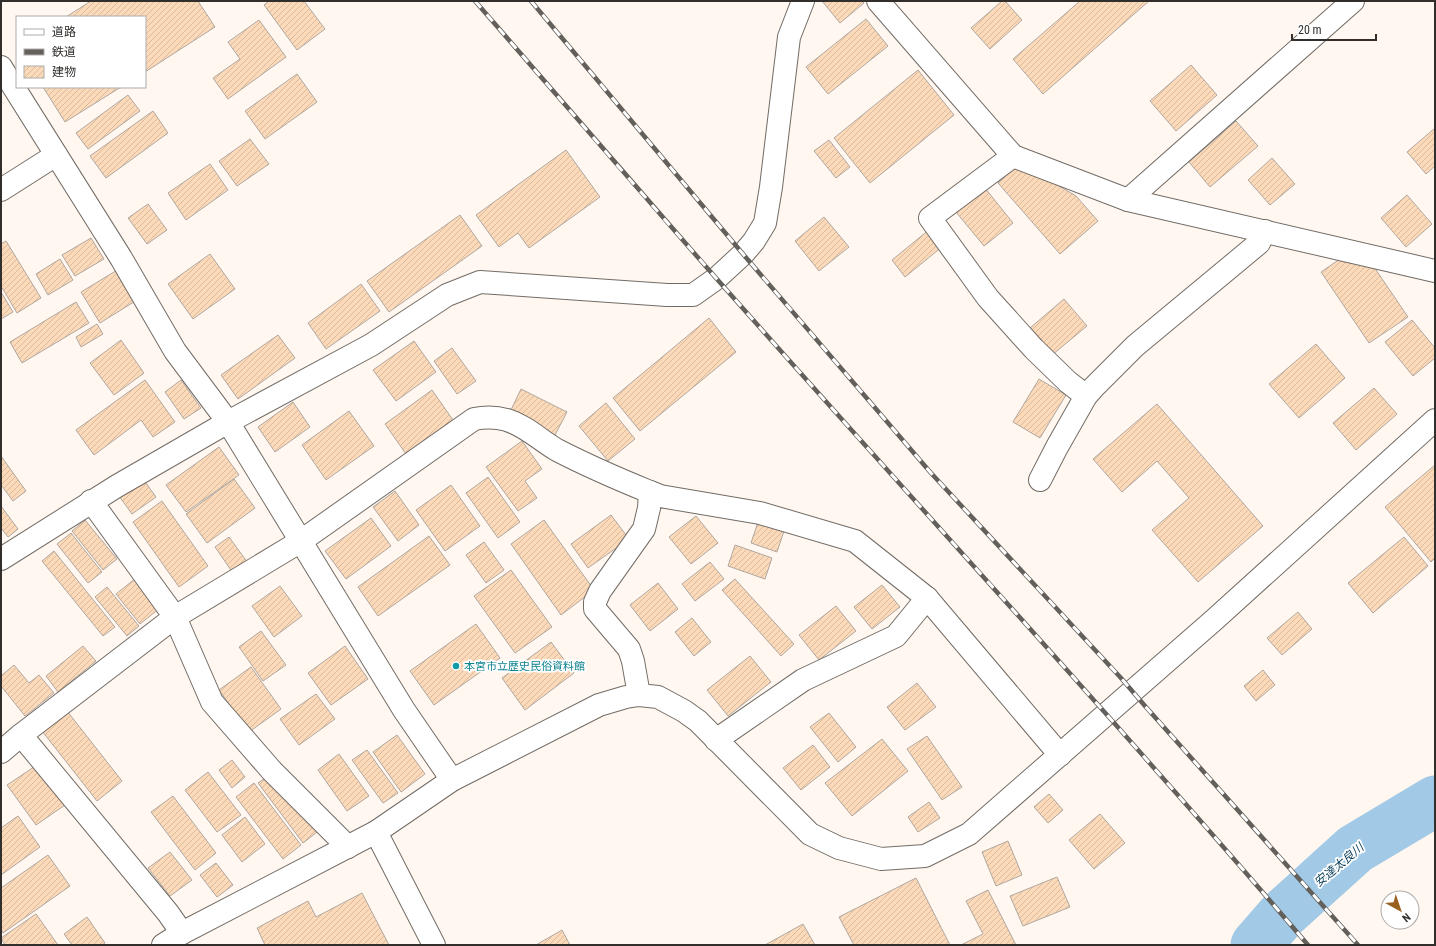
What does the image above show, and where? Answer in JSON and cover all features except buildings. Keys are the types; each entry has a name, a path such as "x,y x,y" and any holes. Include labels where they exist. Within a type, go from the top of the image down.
{"street":[{"path":"1,559 91,501 228,422 371,345 447,296 480,282 667,295 693,295 717,278 742,254 754,241 765,223 772,187 789,37 803,1"},
{"path":"878,1 1013,156 1128,200 1435,271"},
{"path":"1128,200 1353,1"},
{"path":"1,68 121,258 175,351 228,422 404,710 452,780"},
{"path":"1,190 56,155"},
{"path":"1013,156 930,218 988,298 1034,348 1068,382 1086,396"},
{"path":"1040,480 1086,396 1135,346 1259,243 1265,231"},
{"path":"1,752 175,616 301,541 474,419 486,417 506,419 520,424 556,449 589,466 660,496 760,513 855,541 927,598 1060,754"},
{"path":"162,945 182,933 376,832 452,780 599,705 626,697 639,695 658,697 684,711 698,721 810,834 839,848 881,859 925,856 969,834 1214,620 1435,420"},
{"path":"639,695 633,661 629,648 595,609 595,602 600,591 644,529 649,508 650,492"},
{"path":"91,501 175,616 212,702 272,771 348,847"},
{"path":"716,740 803,680 896,636 927,598"},
{"path":"21,735 168,913 182,933"},
{"path":"376,832 434,945"}],"waterway":[{"name":"安達太良川","path":"1256,945 1283,914 1355,849 1435,801"}],"railway":[{"path":"475,1 716,278 1088,693 1308,945"},
{"path":"531,1 743,254 931,473 1121,678 1358,945"}],"place":[{"name":"本宮市立歴史民俗資料館","path":"456,666"}]}
